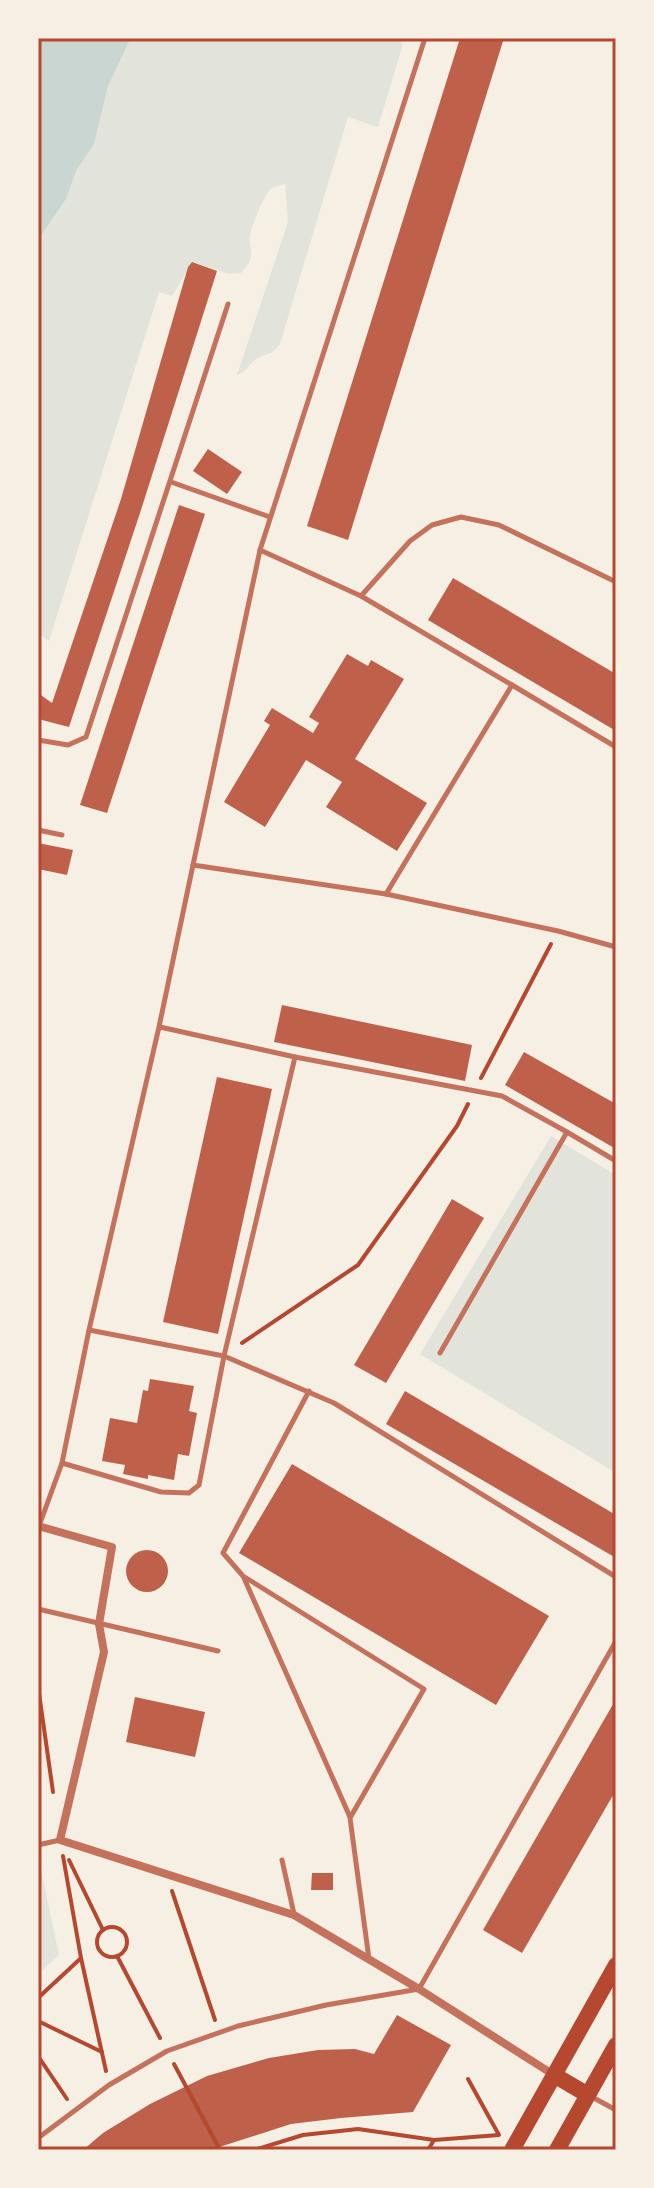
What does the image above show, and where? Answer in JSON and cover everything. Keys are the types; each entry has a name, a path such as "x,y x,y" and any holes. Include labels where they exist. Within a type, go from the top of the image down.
{"main road":[{"path":"512,2150 616,1965"},
{"path":"557,2150 616,2045"},
{"path":"554,2075 588,2095"}],"street":[{"path":"38,1526 112,1547 99,1624 104,1652 60,1840 294,1915 419,1989 554,2075"}],"lane":[{"path":"38,1526 62,1463 260,550 425,38"},
{"path":"38,740 68,745 86,737 228,304"},
{"path":"171,482 270,517"},
{"path":"361,596 410,541 432,525 461,517 499,525 616,582"},
{"path":"260,550 361,596 616,747"},
{"path":"386,894 512,685"},
{"path":"38,830 62,835"},
{"path":"193,865 386,894 558,931 616,947"},
{"path":"159,1027 295,1057 502,1096 616,1161"},
{"path":"62,1463 161,1492 189,1493 199,1485 224,1356 295,1057"},
{"path":"440,1353 567,1132"},
{"path":"89,1330 224,1356 309,1391 334,1403 616,1577"},
{"path":"309,1391 223,1553 243,1576 424,1689 350,1818"},
{"path":"243,1576 350,1818 369,1960"},
{"path":"38,1609 218,1651"},
{"path":"38,2138 109,2085 167,2051 238,2026 326,2005 419,1989 616,1641"},
{"path":"38,1845 60,1840"},
{"path":"282,1860 294,1915"},
{"path":"588,2095 616,2110"}],"path":[{"path":"224,1356 358,1265 457,1126 558,931"},
{"path":"38,1686 53,1794"},
{"path":"60,1840 103,1930"},
{"path":"60,1840 81,1958 109,2085"},
{"path":"166,1874 220,2032"},
{"path":"112,1927 122,1931 126,1945 121,1954 107,1957 99,1951 96,1942 103,1930 112,1927"},
{"path":"38,1998 81,1958"},
{"path":"38,2021 102,2052"},
{"path":"38,2056 75,2111"},
{"path":"254,2150 303,2135 358,2129 434,2140 499,2135 468,2079"},
{"path":"428,2150 434,2140"}],"shaded area":[{"path":"38,38 131,38 108,86 94,144 76,171 66,199 38,240"},
{"path":"131,38 396,38 403,44 378,127 348,117 277,348 237,375 288,222 285,184 272,188 263,201 251,230 250,260 241,273 229,274 192,262 172,296 159,292 49,641 38,633 38,240 66,199 76,171 94,144 108,86"},
{"path":"551,1136 616,1175 616,1473 420,1354"},
{"path":"38,1855 59,1955 38,1974"}],"building":[{"path":"460,38 504,38 348,540 307,526"},
{"path":"192,262 217,271 140,513 69,727 42,720 38,717 38,693 52,703 121,499"},
{"path":"208,449 242,472 227,494 193,471"},
{"path":"179,505 205,514 107,813 80,805"},
{"path":"453,578 616,674 616,731 428,620"},
{"path":"347,654 368,666 371,660 404,679 355,759 427,803 397,851 326,807 342,782 306,760 265,827 224,802 270,725 264,721 272,708 313,733 319,723 309,717"},
{"path":"38,843 73,850 67,875 38,869"},
{"path":"282,1005 472,1045 465,1081 274,1042"},
{"path":"524,1052 616,1104 616,1149 505,1085"},
{"path":"217,1077 272,1089 218,1334 163,1322"},
{"path":"452,1199 484,1218 386,1383 354,1365"},
{"path":"150,1379 194,1386 189,1411 197,1413 189,1456 178,1454 174,1480 123,1474 125,1465 102,1461 110,1418 137,1423 143,1390 148,1391"},
{"path":"405,1391 616,1515 616,1558 386,1424"},
{"path":"292,1464 549,1616 496,1705 239,1553"},
{"path":"147,1550 162,1556 168,1571 162,1586 147,1592 132,1586 126,1571 132,1556"},
{"path":"135,1697 205,1712 195,1757 126,1742"},
{"path":"616,1699 616,1790 522,1953 483,1930"},
{"path":"312,1873 333,1873 333,1890 311,1890"},
{"path":"397,2015 451,2045 413,2112 291,2124 210,2150 83,2150 103,2133 150,2104 207,2076 269,2058 318,2050 355,2049 374,2054"}]}
